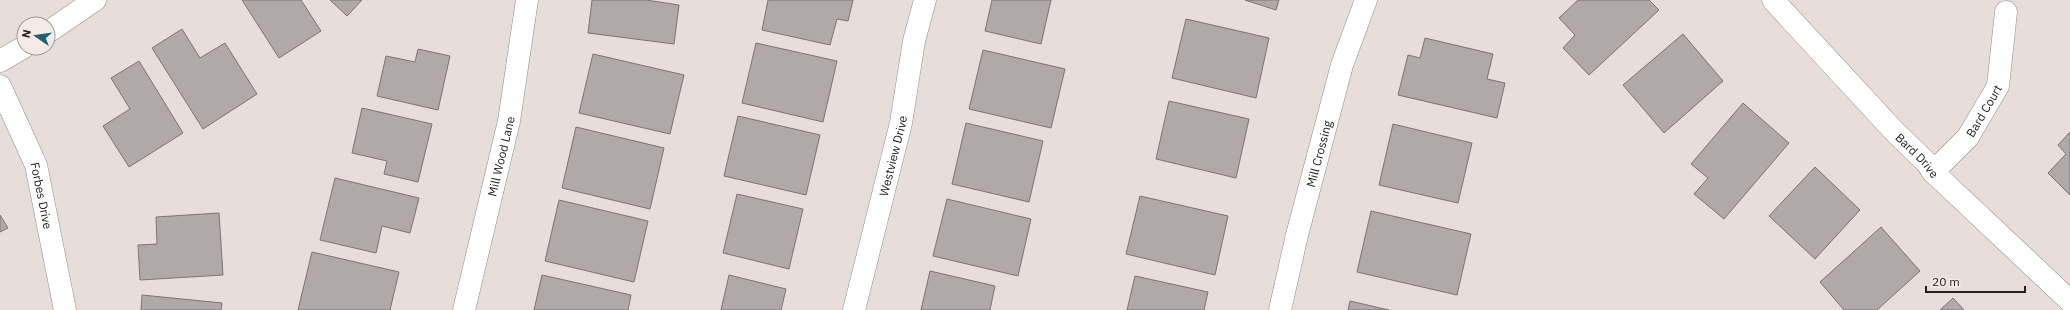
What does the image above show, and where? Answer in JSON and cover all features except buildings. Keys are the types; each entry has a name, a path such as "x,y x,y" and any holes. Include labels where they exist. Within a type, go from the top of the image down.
{"street":[{"path":"56,27 95,0"},
{"name":"Mill Wood Lane","path":"464,310 509,121 528,0"},
{"name":"Westview Drive","path":"854,310 901,123 914,42 925,0"},
{"name":"Mill Crossing","path":"1280,310 1342,65 1366,0"},
{"name":"Bard Drive","path":"1773,0 1894,131 1927,163 1933,172 2070,301"},
{"name":"Bard Court","path":"1933,172 1968,137 1998,86 2006,12"},
{"path":"0,61 16,52"},
{"name":"Forbes Drive","path":"0,86 36,165 65,310"}]}
